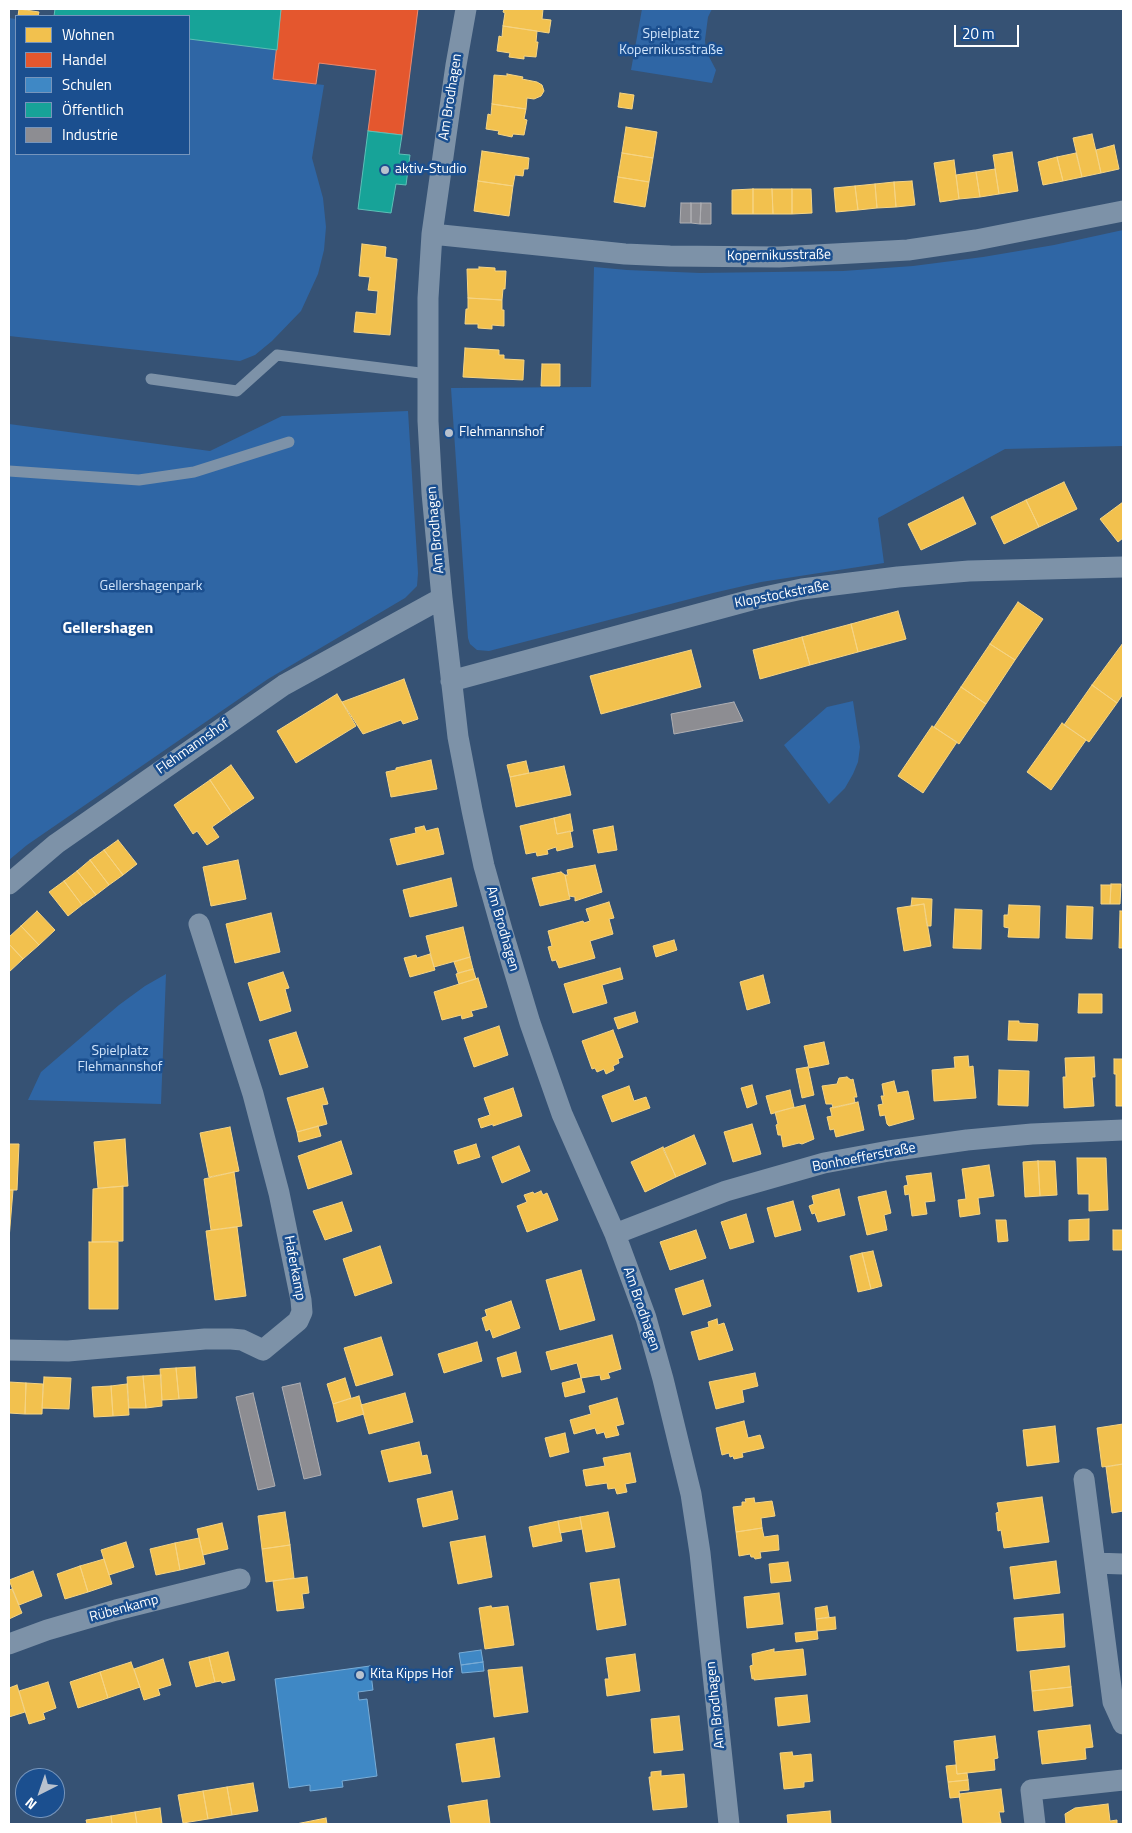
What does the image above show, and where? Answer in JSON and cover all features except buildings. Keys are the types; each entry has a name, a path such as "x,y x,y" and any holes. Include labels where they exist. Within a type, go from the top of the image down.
{"street":[{"name":"Am Brodhagen","path":"466,9 432,234 428,298 428,374 432,493 458,737 472,810 502,930 530,1023 556,1098 615,1234 646,1318 658,1361 691,1494 701,1562 729,1824"},
{"name":"Kopernikusstraße","path":"432,234 625,254 779,257 908,250 976,240 1123,211"},
{"name":"Klopstockstraße","path":"451,681 751,600 802,590 898,577 969,571 1123,567"},
{"name":"Flehmannshof","path":"9,884 56,844 284,685 442,598"},
{"name":"Haferkamp","path":"9,1350 68,1351 205,1339 242,1340 263,1350 298,1321 302,1312 301,1300 279,1193 252,1094 199,924"},
{"name":"Bonhoefferstraße","path":"615,1234 726,1191 824,1163 889,1151 967,1140 1032,1134 1123,1130"},
{"path":"1084,1479 1113,1702 1123,1724"},
{"path":"1095,1563 1123,1564"},
{"name":"Rübenkamp","path":"9,1644 47,1630 116,1610 240,1579"},
{"path":"1035,1824 1031,1790 1123,1780"}],"lane":[{"path":"151,379 236,392 277,355 428,374"},
{"path":"9,471 139,480 194,472 289,442"}],"green space":[{"name":"Spielplatz Kopernikusstraße","path":"642,9 712,9 708,17 705,40 706,51 716,70 712,83 631,70"},
{"path":"9,18 15,19 15,155 190,155 190,39 277,50 274,79 324,85 312,158 323,198 326,227 324,250 318,274 301,311 272,341 255,355 240,361 9,336"},
{"path":"1123,230 1123,446 1005,449 878,518 884,563 761,582 489,651 477,650 470,644 468,638 451,388 591,387 594,267 700,273 843,271 913,266 983,257 1054,245"},
{"name":"Gellershagenpark","path":"408,411 418,573 417,586 405,598 268,679 27,845 9,860 9,424 210,451 282,416"},
{"path":"853,701 860,747 858,762 845,788 829,804 784,745 827,707"},
{"name":"Spielplatz Flehmannshof","path":"166,974 161,1104 28,1100 41,1072 119,1005 145,986"}],"place":[{"name":"aktiv-Studio","path":"385,170"},
{"name":"Flehmannshof","path":"449,433"},
{"name":"Kita Kipps Hof","path":"360,1675"}],"district":[{"name":"Gellershagen","path":"108,629"}]}
